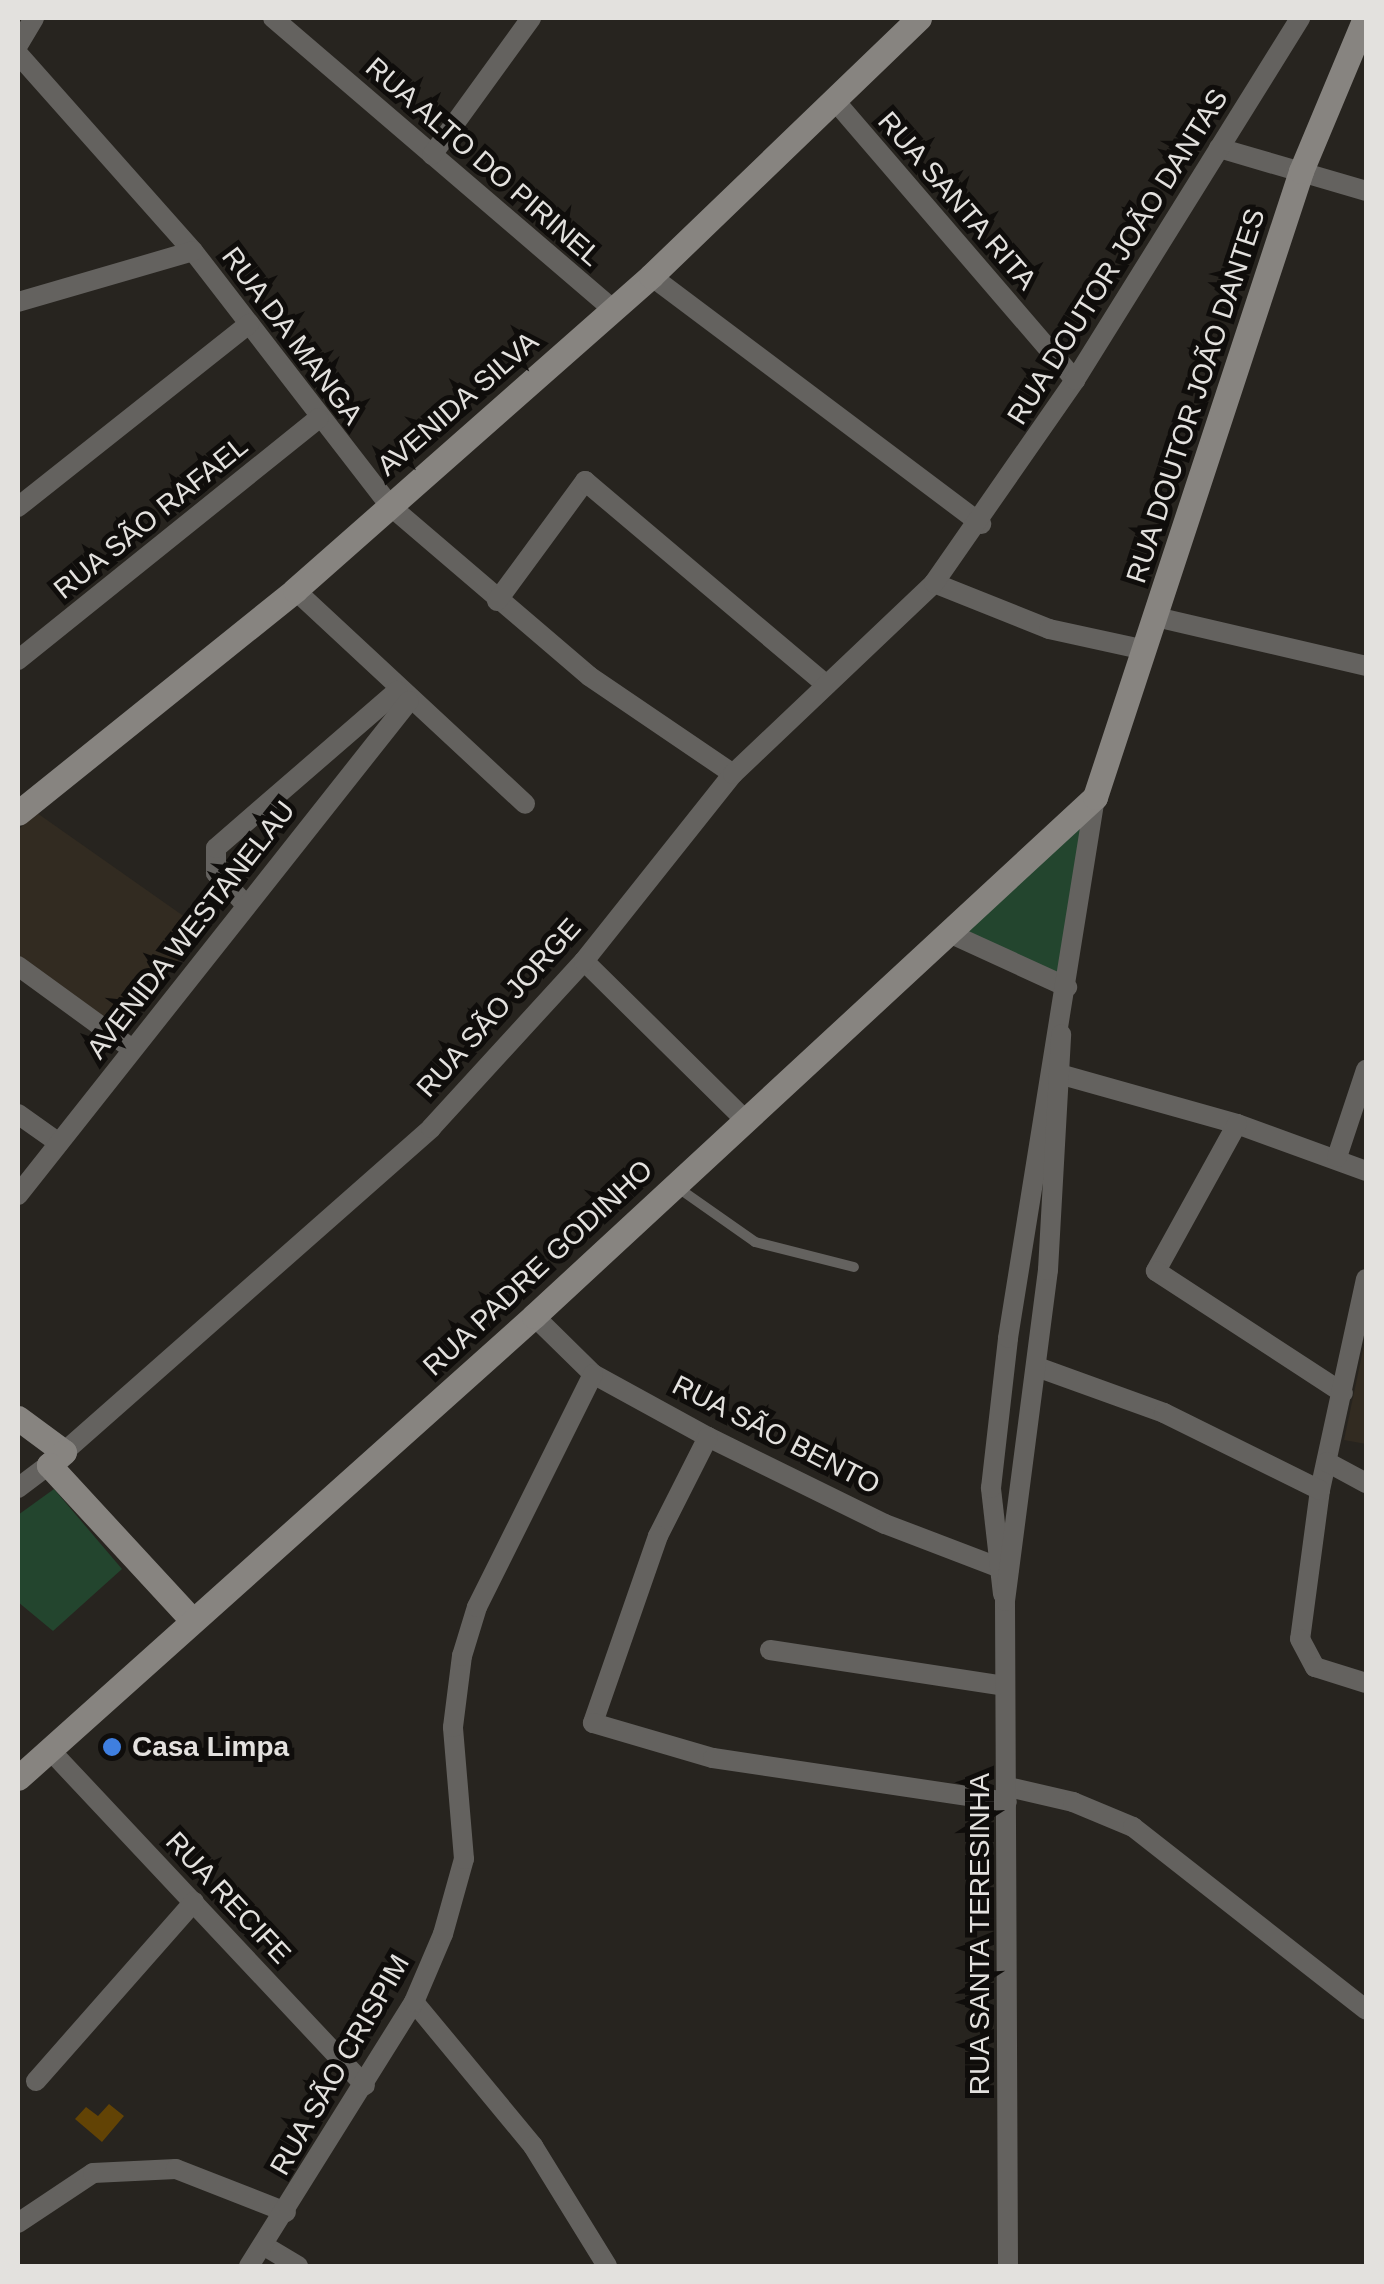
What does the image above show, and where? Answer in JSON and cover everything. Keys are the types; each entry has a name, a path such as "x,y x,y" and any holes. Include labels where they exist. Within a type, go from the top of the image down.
{"street":[{"path":"18,44 34,18"},
{"name":"RUA ALTO DO PIRINEL","path":"273,18 612,309"},
{"path":"432,155 532,18"},
{"name":"AVENIDA SILVA","path":"18,814 295,590 652,276 919,18"},
{"name":"RUA DOUTOR JOÃO DANTAS","path":"981,524 1300,18"},
{"name":"RUA DOUTOR JOÃO DANTES","path":"1095,796 1301,171 1365,18"},
{"name":"RUA DA MANGA","path":"18,54 194,251 389,505 496,601 588,676 733,774"},
{"name":"RUA SANTA RITA","path":"836,102 1075,380"},
{"path":"1220,148 1366,191"},
{"path":"18,302 194,251"},
{"path":"652,276 981,524"},
{"path":"18,507 249,324"},
{"name":"RUA SÃO RAFAEL","path":"18,660 319,418"},
{"path":"496,601 585,481 826,685"},
{"name":"RUA SÃO JORGE","path":"18,1488 57,1459 431,1128 584,960 733,774 934,584 981,524"},
{"path":"934,584 1049,630 1146,650"},
{"path":"295,590 403,696 525,804"},
{"path":"1156,617 1366,666"},
{"path":"246,905 216,874 216,848 403,696"},
{"name":"AVENIDA WESTANELAU","path":"18,1195 246,905 403,696"},
{"name":"RUA PADRE GODINHO","path":"18,1778 191,1619 534,1316 742,1118 1095,796"},
{"name":"RUA SANTA TERESINHA","path":"1004,1571 1038,1368 1057,1072 1095,796"},
{"path":"949,932 1067,987"},
{"path":"584,960 742,1118"},
{"path":"18,966 131,1048"},
{"path":"1337,1156 1366,1070"},
{"path":"1057,1072 1337,1156 1366,1172"},
{"name":"RUA SANTA TERESINHA","path":"1008,2266 1005,1601 993,1470 1023,1216 1057,1072"},
{"path":"18,1114 59,1143"},
{"path":"1237,1124 1156,1271 1343,1393"},
{"path":"1366,1279 1320,1490 1300,1639 1315,1667 1366,1683"},
{"name":"RUA SÃO BENTO","path":"534,1316 594,1374 708,1436 885,1524 1004,1571"},
{"path":"1038,1368 1164,1413 1320,1490"},
{"name":"RUA SÃO CRISPIM","path":"248,2266 286,2212 414,2002 461,1883 453,1727 462,1656 477,1607 594,1374"},
{"path":"18,1418 191,1619"},
{"path":"708,1436 658,1536 593,1723 713,1758 1073,1802 1133,1827 1366,2010"},
{"path":"1326,1462 1366,1483"},
{"path":"770,1650 1004,1686"},
{"name":"RUA RECIFE","path":"50,1750 366,2084"},
{"path":"36,2081 194,1902"},
{"path":"414,2002 534,2146 607,2266"},
{"path":"18,2222 93,2173 176,2169 286,2212"},
{"path":"263,2245 298,2266"}],"lane":[{"path":"673,1184 755,1242 854,1266"}],"shaded area":[{"path":"37,813 202,929 123,1032 18,956 18,830"},
{"path":"1366,1336 1366,1444 1344,1440"}],"green space":[{"path":"1085,816 1063,976 959,930"},
{"path":"54,1489 122,1569 53,1631 18,1602 18,1515"}],"building":[{"path":"109,2104 124,2116 102,2142 75,2119 86,2107 98,2116"}],"place":[{"name":"Casa Limpa","path":"112,1747"}]}
